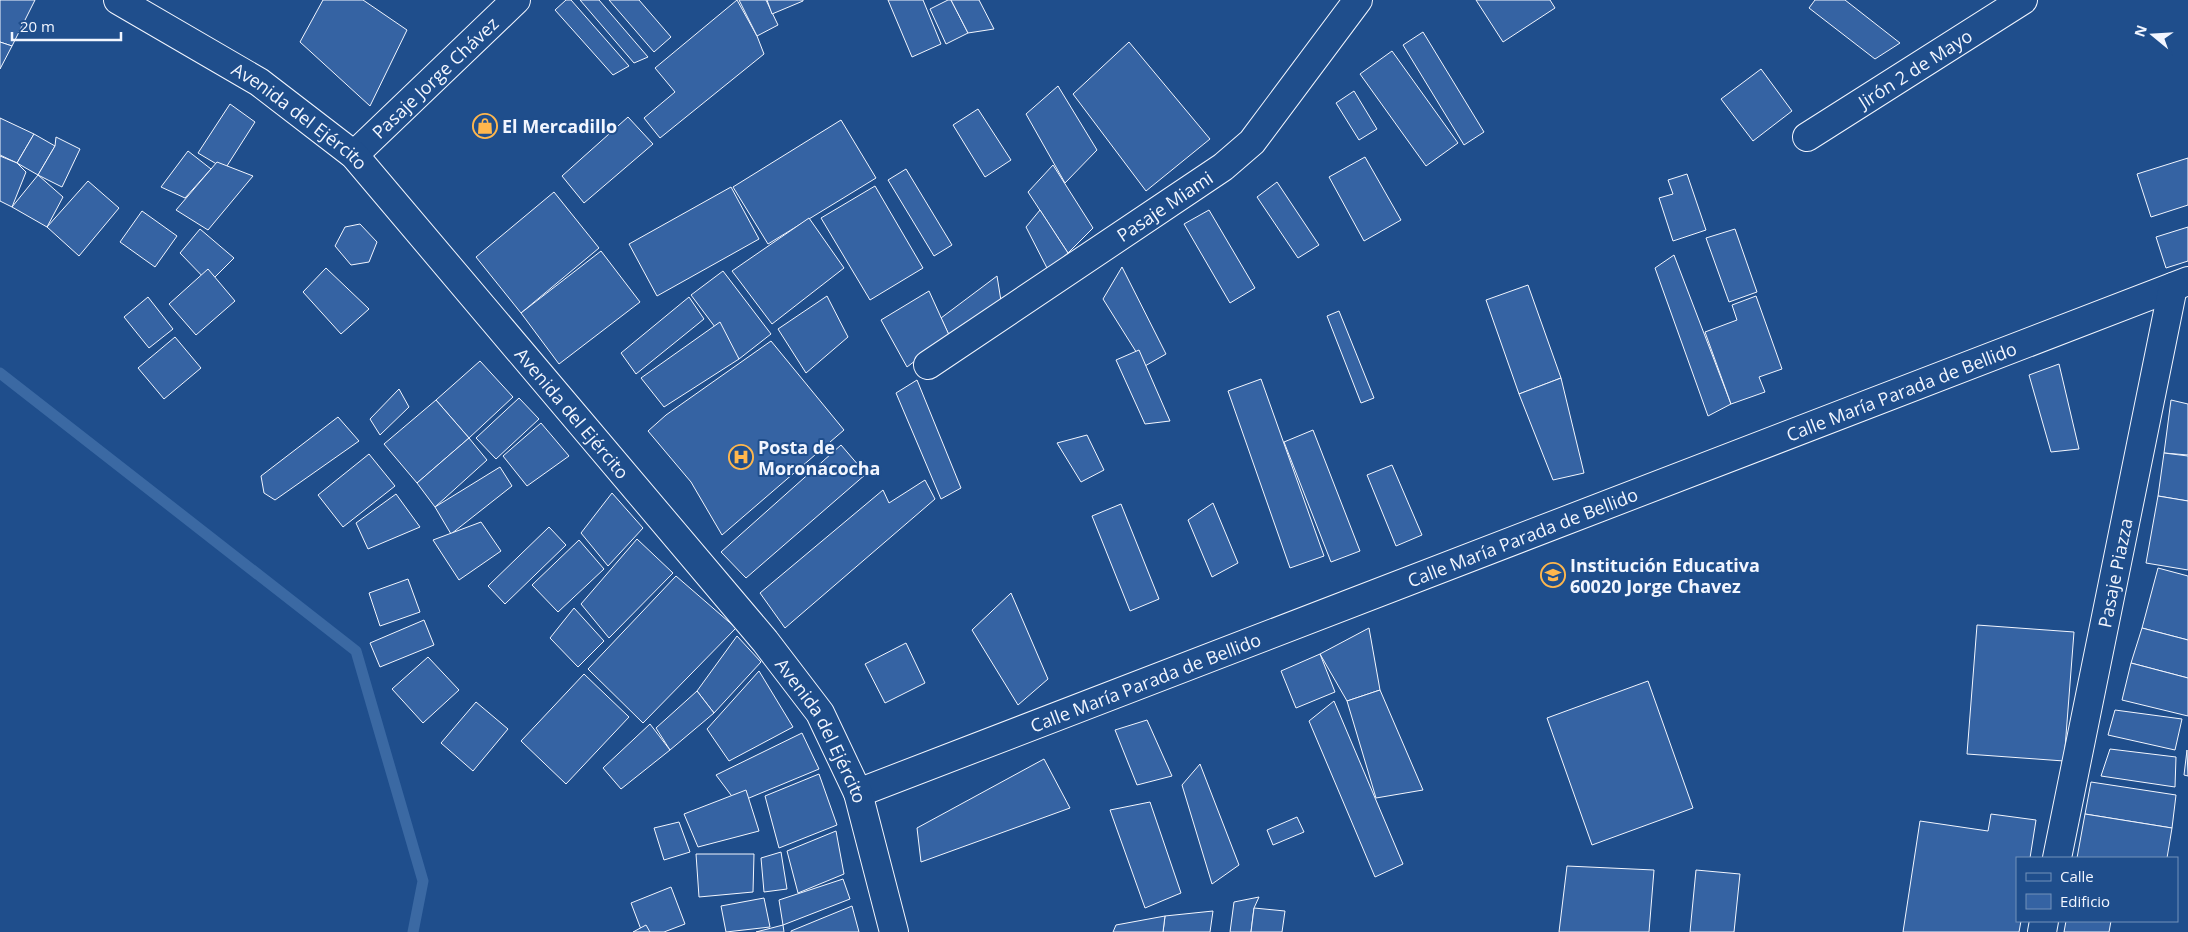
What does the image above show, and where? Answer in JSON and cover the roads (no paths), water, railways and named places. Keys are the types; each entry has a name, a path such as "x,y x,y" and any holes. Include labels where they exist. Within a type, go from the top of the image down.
{"street":[{"name":"Avenida del Ejército","path":"118,0 258,82 354,155 765,641 820,713 858,793 894,932"},
{"name":"Pasaje Jorge Chávez","path":"354,155 516,0"},
{"name":"Pasaje Miami","path":"928,365 1222,167 1252,142 1358,0"},
{"name":"Jirón 2 de Mayo","path":"1807,137 2023,0"},
{"name":"Calle María Parada de Bellido","path":"858,793 2180,284"},
{"name":"Pasaje Piazza","path":"2057,857 2180,284"}],"waterway":[{"path":"0,373 356,651 423,881 413,932"}],"place":[{"name":"El Mercadillo","path":"485,126"},
{"name":"Posta de Moronacocha","path":"741,457"},
{"name":"Institución Educativa 60020 Jorge Chavez","path":"1553,575"}]}
